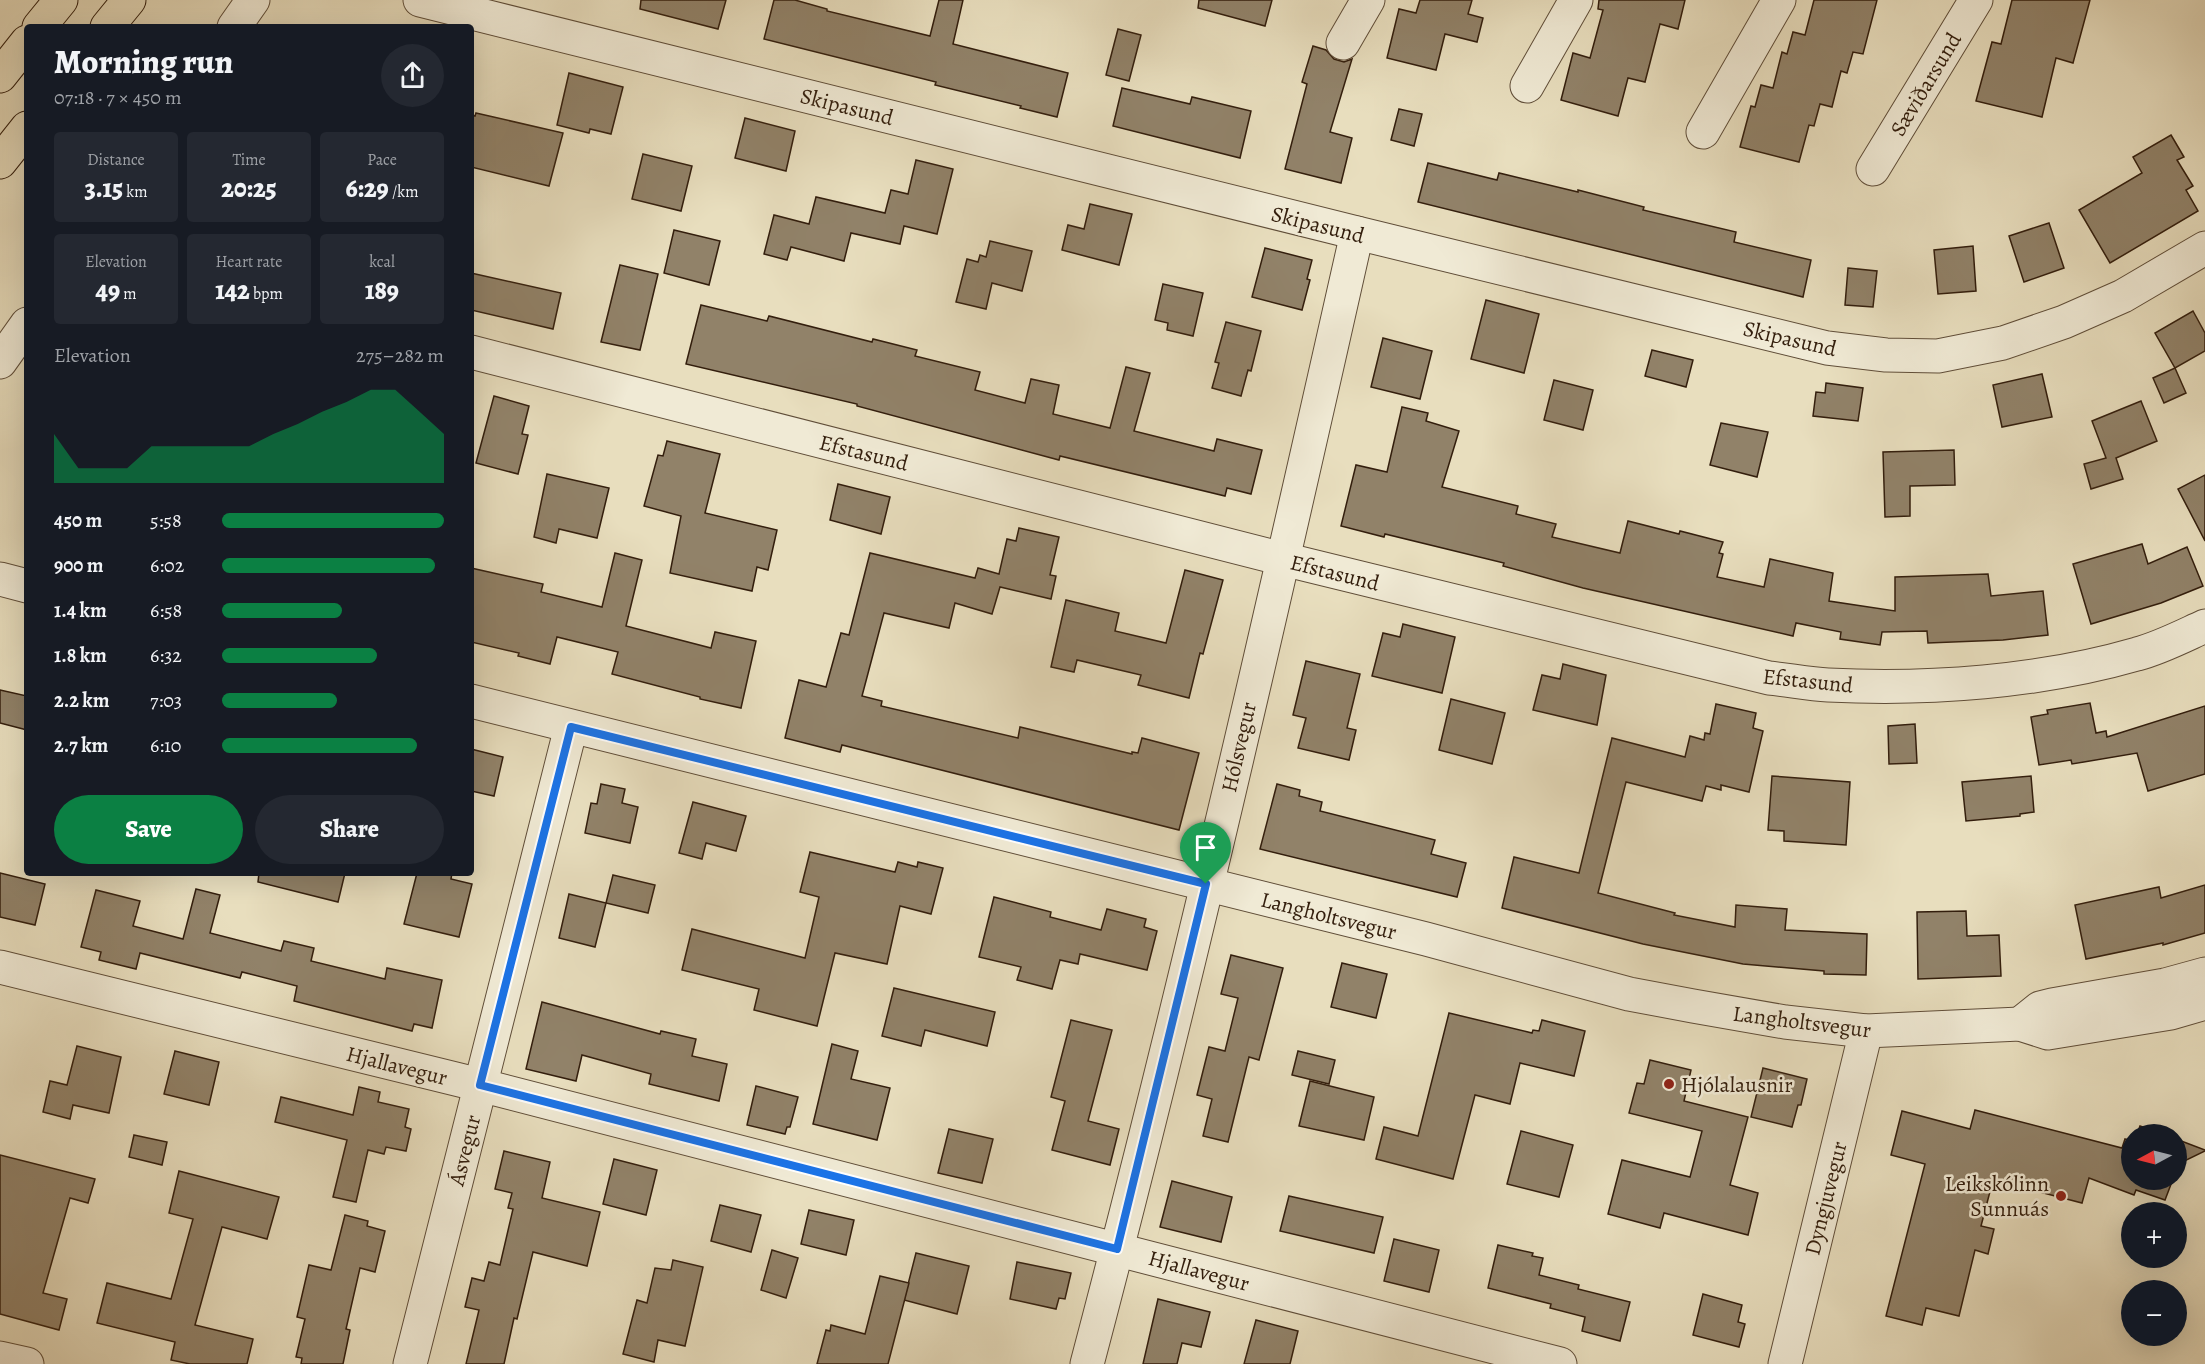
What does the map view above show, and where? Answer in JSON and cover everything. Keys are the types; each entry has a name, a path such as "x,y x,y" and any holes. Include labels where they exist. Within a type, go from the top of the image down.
{"main road":[{"path":"41,24 61,0"},
{"path":"109,24 129,0"},
{"path":"0,76 24,46"},
{"path":"0,162 24,132"}],"street":[{"path":"236,24 253,0"},
{"name":"Skipasund","path":"420,0 1827,348 1886,355 1938,356 2003,343 2064,322 2123,296 2205,248"},
{"path":"1343,43 1368,0"},
{"path":"1527,86 1576,0"},
{"path":"1703,132 1779,0"},
{"name":"Sæviðarsund","path":"1873,169 1976,0"},
{"name":"Hólsvegur","path":"1087,1364 1206,884 1357,233"},
{"path":"0,362 24,328"},
{"name":"Efstasund","path":"474,353 1283,559 1769,678 1827,685 1916,685 1990,681 2071,671 2140,654 2205,626"},
{"path":"0,579 24,585"},
{"name":"Langholtsvegur","path":"474,702 1426,939 1629,994 1785,1022 1866,1031 2020,1024 2040,1008 2078,1014 2168,999 2205,1003"},
{"name":"Ásvegur","path":"410,1364 571,727"},
{"name":"Hjallavegur","path":"0,967 480,1085 1560,1364"},
{"name":"Langholtsvegur","path":"2168,999 2205,974"},
{"name":"Dyngjuvegur","path":"1785,1364 1866,1031"},
{"path":"0,1358 27,1364"}],"building":[{"path":"641,0 726,0 718,29 640,9"},
{"path":"774,0 795,0 827,9 827,11 930,36 939,0 963,0 953,44 1068,73 1057,117 935,85 936,82 764,39"},
{"path":"1199,0 1272,0 1265,26 1198,8"},
{"path":"1420,0 1472,0 1468,14 1483,18 1477,42 1445,34 1436,70 1387,58 1399,9 1416,13"},
{"path":"1599,0 1685,0 1678,29 1660,24 1645,82 1628,78 1618,116 1561,100 1573,53 1590,58 1603,10 1598,9"},
{"path":"1814,0 1877,0 1863,54 1853,52 1847,73 1841,71 1832,107 1820,104 1814,126 1809,125 1799,162 1740,147 1751,106 1755,107 1761,85 1773,88 1782,52 1787,54 1793,32 1805,35"},
{"path":"2012,0 2090,0 2073,63 2056,58 2042,117 1976,101 1992,42 2001,44"},
{"path":"1118,29 1141,35 1129,81 1106,75"},
{"path":"1313,46 1326,50 1334,59 1344,62 1352,59 1330,132 1352,138 1341,183 1285,169 1307,84 1302,82"},
{"path":"569,73 623,87 611,134 590,129 589,133 557,125"},
{"path":"1122,88 1190,104 1192,97 1251,111 1240,158 1113,126"},
{"path":"1399,109 1422,114 1414,146 1391,140"},
{"path":"476,113 563,133 549,186 474,168"},
{"path":"745,118 795,131 786,171 735,158"},
{"path":"2171,135 2184,157 2177,160 2193,186 2186,190 2198,211 2110,263 2079,210 2142,173 2133,157"},
{"path":"643,154 692,166 681,211 632,199"},
{"path":"916,160 953,169 937,234 904,226 900,244 851,233 844,261 791,247 787,260 764,254 774,215 809,224 816,197 885,213 891,190 908,194"},
{"path":"1428,163 1497,180 1499,173 1578,192 1578,190 1644,207 1643,210 1736,232 1734,242 1811,260 1803,297 1418,202"},
{"path":"1090,204 1132,214 1119,265 1062,250 1068,225 1084,229"},
{"path":"2049,223 2064,268 2024,282 2009,236"},
{"path":"674,230 720,241 709,285 664,273"},
{"path":"990,241 1032,251 1022,291 992,283 986,309 956,302 967,259 978,262 980,255 986,257"},
{"path":"1973,246 1976,291 1938,294 1934,250"},
{"path":"1265,248 1312,260 1307,279 1310,280 1302,310 1252,297"},
{"path":"620,265 658,274 640,350 601,342"},
{"path":"1848,268 1877,271 1873,307 1845,305"},
{"path":"474,274 561,293 553,329 474,311"},
{"path":"1163,284 1203,293 1193,336 1167,330 1168,323 1155,320"},
{"path":"1486,300 1539,314 1524,373 1471,359"},
{"path":"701,305 767,321 769,316 872,342 873,339 917,350 915,356 980,372 975,390 1025,403 1031,379 1059,385 1053,414 1110,428 1126,367 1150,373 1134,431 1214,451 1217,439 1262,450 1251,494 1227,488 1225,496 1060,456 1059,460 857,406 857,404 686,364"},
{"path":"2193,311 2205,333 2205,351 2175,368 2155,333"},
{"path":"1226,322 1261,331 1251,371 1248,370 1241,396 1212,388 1219,363 1215,362"},
{"path":"1383,338 1432,351 1420,399 1371,387"},
{"path":"1652,350 1693,360 1686,387 1645,376"},
{"path":"2175,368 2186,393 2164,403 2153,378"},
{"path":"2042,374 2052,417 2002,427 1993,385"},
{"path":"1554,380 1593,390 1583,430 1544,420"},
{"path":"1826,383 1863,388 1858,421 1813,416 1816,392 1825,393"},
{"path":"494,396 529,406 522,434 528,435 518,474 476,463"},
{"path":"2141,401 2157,441 2116,458 2123,479 2091,489 2084,464 2106,458 2092,421"},
{"path":"1402,407 1428,413 1426,421 1459,431 1442,487 1518,506 1516,514 1556,524 1552,537 1620,553 1628,521 1679,534 1680,531 1723,542 1719,553 1723,554 1717,577 1764,587 1770,559 1833,573 1829,601 1895,611 1895,577 1988,574 1991,596 2043,591 2048,635 2003,640 1928,643 1927,631 1882,632 1880,645 1840,639 1841,632 1796,623 1793,636 1583,588 1503,566 1504,563 1385,534 1384,537 1341,526 1356,465 1387,472"},
{"path":"1721,423 1768,432 1757,477 1710,465"},
{"path":"667,441 720,454 705,513 777,530 768,570 757,567 752,591 670,573 681,516 644,506 658,455 663,456"},
{"path":"1954,450 1955,485 1910,486 1910,516 1885,517 1883,452"},
{"path":"547,474 609,488 597,538 559,529 556,543 534,537"},
{"path":"2205,475 2205,541 2178,489"},
{"path":"838,484 890,497 881,534 830,520"},
{"path":"1019,528 1059,537 1050,575 1056,576 1051,599 1000,587 992,614 955,603 949,628 884,613 862,696 882,701 881,706 1018,738 1020,727 1132,754 1132,752 1138,753 1142,738 1199,753 1179,830 842,745 840,752 785,738 799,680 826,687 841,633 849,635 870,553 975,578 978,568 999,574 1007,539 1016,541"},
{"path":"2142,544 2148,564 2187,547 2203,586 2161,603 2091,624 2073,564"},
{"path":"615,553 642,560 626,626 711,648 715,632 756,641 741,708 612,674 618,652 557,637 550,664 518,656 519,653 474,643 474,569 543,584 541,592 602,607"},
{"path":"1185,570 1223,580 1203,654 1200,653 1189,698 1138,685 1141,675 1077,660 1074,672 1051,667 1066,600 1119,613 1115,631 1166,643"},
{"path":"1403,624 1455,637 1442,693 1372,676 1383,633 1400,637"},
{"path":"1306,661 1360,674 1347,728 1356,730 1349,760 1298,748 1306,718 1293,715"},
{"path":"1563,664 1606,675 1597,725 1533,710 1542,675 1560,679"},
{"path":"0,690 24,695 24,729 0,723"},
{"path":"1451,699 1505,713 1492,764 1439,750"},
{"path":"2090,703 2096,733 2106,731 2107,737 2205,706 2205,774 2148,791 2137,753 2072,764 2071,760 2039,765 2031,717 2048,714 2047,710"},
{"path":"1716,704 1756,713 1753,728 1763,731 1749,792 1721,785 1721,790 1706,786 1702,801 1626,782 1598,893 1675,913 1674,915 1735,927 1736,905 1787,909 1785,930 1867,934 1866,975 1824,974 1824,971 1743,964 1643,944 1502,908 1514,857 1579,873 1612,738 1685,757 1690,736 1704,740 1705,733 1710,734"},
{"path":"1915,724 1917,763 1889,764 1888,726"},
{"path":"474,750 503,757 494,796 474,792"},
{"path":"1772,776 1850,782 1846,845 1784,841 1784,831 1768,830"},
{"path":"2031,776 2034,812 2020,814 2020,816 1966,821 1962,782"},
{"path":"601,784 625,789 622,803 638,807 630,843 585,833 591,803 597,804"},
{"path":"1277,784 1300,790 1299,796 1322,802 1320,811 1435,840 1431,854 1466,863 1457,897 1260,849"},
{"path":"693,802 746,816 736,851 706,843 702,859 679,853"},
{"path":"810,852 895,872 898,862 917,867 918,862 943,868 931,914 900,906 887,964 835,953 817,1026 754,1010 759,989 682,970 692,929 805,958 819,897 800,892"},
{"path":"0,873 45,884 35,925 0,917"},
{"path":"613,875 655,885 648,913 606,903"},
{"path":"259,876 344,876 338,902 258,882"},
{"path":"416,876 452,876 451,879 472,884 459,937 404,924"},
{"path":"2205,885 2205,933 2163,945 2163,943 2086,959 2075,905 2159,887 2161,898"},
{"path":"196,889 220,895 210,933 281,951 284,941 314,948 311,961 385,979 387,968 442,980 432,1028 414,1024 412,1031 294,1001 297,986 242,972 240,978 140,953 136,969 99,960 101,952 81,947 96,890 140,901 133,926 183,939"},
{"path":"569,894 606,903 595,947 559,938"},
{"path":"994,897 1051,912 1050,917 1101,930 1107,909 1146,919 1144,927 1157,931 1147,970 1080,954 1078,964 1060,960 1052,989 1017,980 1021,967 979,957"},
{"path":"1966,911 1967,936 1999,935 2001,976 1918,979 1917,912"},
{"path":"1231,955 1283,968 1259,1060 1249,1057 1228,1142 1203,1136 1212,1099 1197,1095 1209,1047 1225,1051 1238,998 1221,994"},
{"path":"1342,963 1387,974 1376,1018 1331,1007"},
{"path":"894,988 995,1012 987,1046 925,1030 921,1046 882,1036"},
{"path":"542,1002 660,1034 661,1031 696,1039 692,1056 727,1064 719,1101 649,1084 651,1074 582,1055 576,1081 526,1069"},
{"path":"1449,1013 1532,1033 1533,1030 1539,1031 1542,1020 1585,1031 1574,1076 1520,1063 1510,1104 1475,1095 1453,1179 1376,1159 1384,1127 1418,1136"},
{"path":"1071,1020 1112,1030 1088,1121 1119,1129 1110,1165 1052,1150 1065,1101 1051,1097"},
{"path":"832,1044 858,1051 851,1079 890,1088 877,1140 813,1124"},
{"path":"77,1046 121,1057 109,1113 73,1105 70,1119 43,1112 50,1081 67,1085"},
{"path":"175,1051 219,1062 209,1105 164,1094"},
{"path":"1298,1051 1335,1060 1329,1084 1292,1075"},
{"path":"1650,1060 1691,1070 1684,1101 1748,1117 1730,1185 1758,1193 1748,1235 1664,1213 1660,1228 1608,1214 1622,1160 1690,1177 1702,1131 1629,1113 1637,1083 1644,1084"},
{"path":"1763,1068 1807,1079 1801,1105 1798,1105 1792,1127 1751,1117"},
{"path":"1310,1081 1374,1097 1364,1140 1299,1126"},
{"path":"756,1086 798,1097 790,1127 787,1127 785,1134 747,1125"},
{"path":"359,1087 380,1092 378,1102 409,1109 405,1127 411,1129 406,1151 386,1147 384,1154 368,1150 356,1202 333,1197 347,1140 275,1122 281,1097 353,1115"},
{"path":"1975,1110 2121,1148 2121,1190 2136,1190 2134,1195 2089,1178 2082,1203 1993,1180 1981,1226 1994,1229 1988,1254 1975,1250 1959,1316 1926,1308 1922,1325 1886,1316 1925,1164 1891,1155 1902,1111 1970,1129"},
{"path":"949,1129 993,1139 982,1183 938,1173"},
{"path":"1521,1131 1573,1145 1559,1197 1507,1184"},
{"path":"134,1135 167,1142 162,1165 129,1157"},
{"path":"2187,1143 2205,1151 2187,1160"},
{"path":"504,1151 550,1162 542,1198 600,1212 587,1266 533,1252 517,1319 514,1318 504,1364 466,1364 479,1310 465,1307 472,1278 484,1281 489,1262 500,1265 513,1209 508,1208 512,1193 495,1189"},
{"path":"0,1155 95,1179 88,1203 70,1198 43,1293 67,1299 59,1330 0,1314"},
{"path":"614,1159 657,1170 646,1215 603,1204"},
{"path":"179,1171 279,1197 267,1239 222,1227 195,1325 253,1339 247,1364 190,1364 171,1360 175,1342 97,1323 107,1283 171,1299 193,1219 169,1213"},
{"path":"1172,1181 1232,1197 1221,1242 1160,1227"},
{"path":"2136,1190 2169,1190 2165,1200"},
{"path":"1289,1196 1383,1217 1374,1253 1280,1231"},
{"path":"720,1205 761,1215 751,1252 711,1241"},
{"path":"809,1210 854,1220 846,1255 801,1244"},
{"path":"345,1215 368,1221 367,1226 385,1231 375,1272 360,1268 346,1329 350,1330 343,1364 301,1364 302,1358 296,1357 305,1319 297,1317 309,1265 331,1270"},
{"path":"1394,1239 1439,1250 1429,1292 1384,1281"},
{"path":"1498,1245 1533,1253 1532,1256 1543,1258 1539,1275 1579,1285 1578,1289 1630,1302 1620,1341 1582,1331 1585,1317 1550,1308 1551,1304 1488,1288"},
{"path":"772,1250 798,1258 786,1298 761,1290"},
{"path":"916,1253 969,1266 957,1314 904,1300"},
{"path":"673,1260 703,1267 685,1346 658,1340 654,1362 623,1354 637,1300 647,1303 655,1268 671,1270"},
{"path":"1017,1262 1071,1273 1065,1299 1059,1298 1056,1309 1010,1299"},
{"path":"880,1276 909,1283 888,1364 817,1364 826,1330 830,1331 831,1325 865,1334"},
{"path":"1703,1294 1742,1305 1738,1322 1745,1324 1739,1347 1693,1335"},
{"path":"1158,1299 1210,1312 1201,1347 1182,1343 1177,1364 1143,1364"},
{"path":"1256,1320 1298,1331 1290,1364 1244,1364"}],"place":[{"name":"Hjólalausnir","path":"1669,1084"},
{"name":"Leikskólinn Sunnuás","path":"2061,1196"}],"route":[{"path":"571,727 1206,884 1117,1249 480,1085 571,727"}]}
